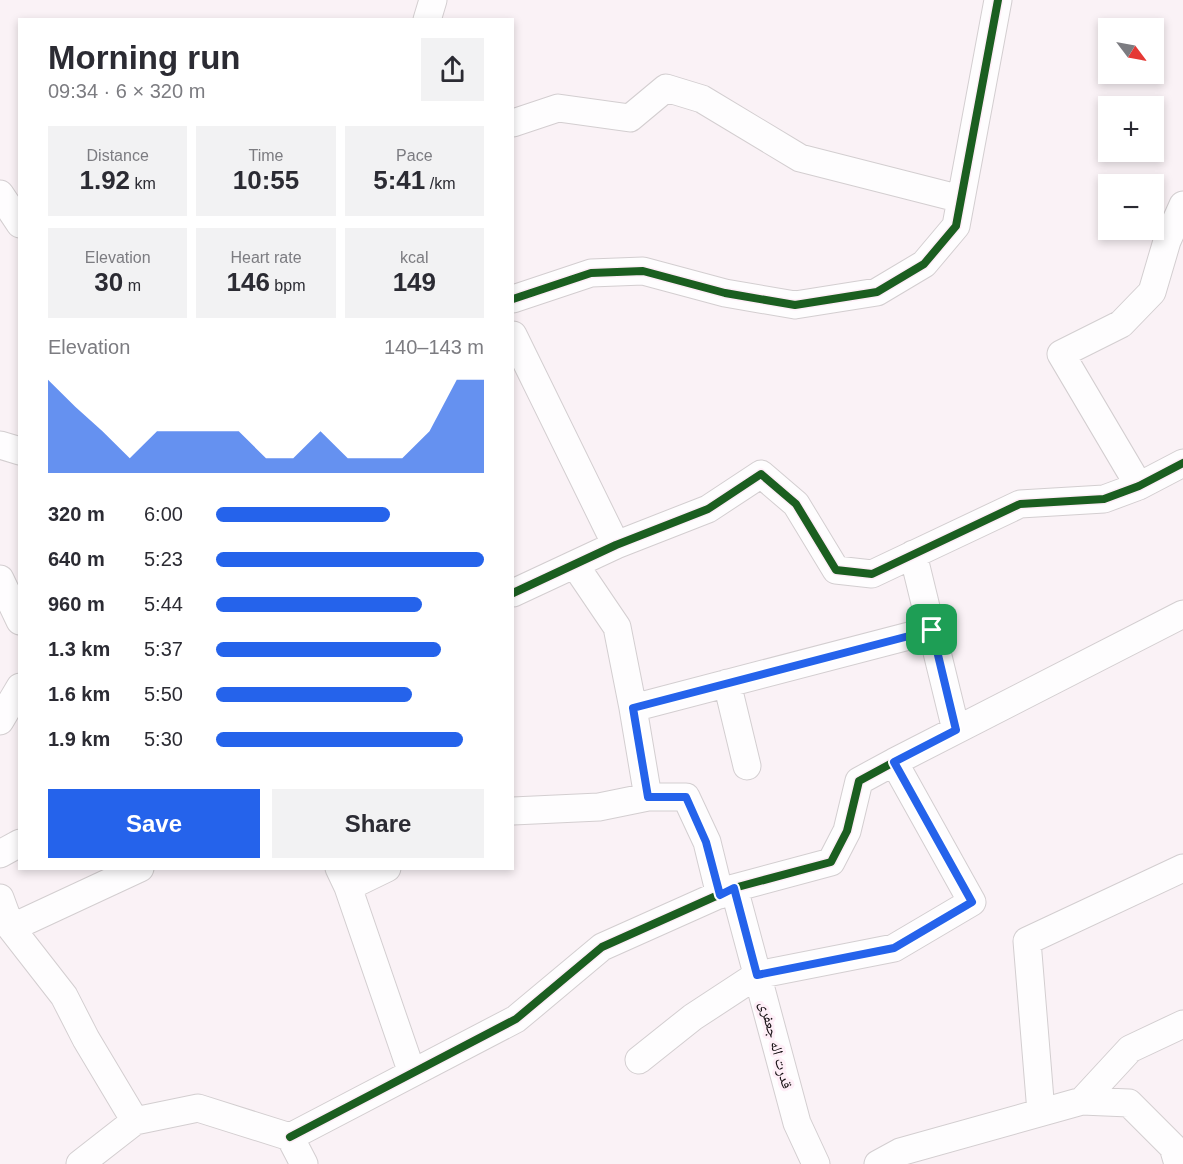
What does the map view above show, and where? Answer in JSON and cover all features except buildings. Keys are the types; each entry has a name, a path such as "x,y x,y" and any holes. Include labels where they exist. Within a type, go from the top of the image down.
{"street":[{"path":"428,18 433,0"},
{"path":"514,299 591,273 643,271 725,293 795,305 877,292 924,264 956,226 998,0"},
{"path":"514,123 558,108 630,118 666,88 702,99 800,158 961,200"},
{"path":"0,194 18,221"},
{"path":"1139,486 1061,354 1121,324 1152,291 1167,241 1183,204"},
{"path":"514,337 616,546"},
{"path":"0,445 18,450"},
{"path":"514,593 616,546 708,509 761,474 796,504 836,570 872,574 1020,504 1104,499 1139,486 1183,463"},
{"path":"913,554 956,730"},
{"path":"514,811 599,807 648,797 617,627 575,565"},
{"path":"0,579 18,617"},
{"path":"290,1137 516,1019 602,947 727,892 831,862 847,831 860,782 894,762 1183,614"},
{"path":"633,708 932,630"},
{"path":"727,683 747,766"},
{"path":"0,721 18,690"},
{"path":"639,1060 693,1017 757,975 894,948 972,902 894,762"},
{"name":"قدرت اله جعفری","path":"648,797 686,797 727,892 757,975 797,1123 816,1164"},
{"path":"0,854 18,844"},
{"path":"1041,1112 1027,941 1183,868"},
{"path":"11,928 136,870"},
{"path":"378,870 343,878 412,1073"},
{"path":"0,898 11,928 64,996 135,1121"},
{"path":"1082,1101 1130,1049 1183,1024"},
{"path":"878,1164 900,1152 1082,1101 1129,1103 1173,1147 1178,1164"},
{"path":"80,1164 135,1121 198,1108 290,1137 304,1164"}],"cycle path":[{"path":"514,299 591,273 643,271 725,293 795,305 877,292 924,264 956,226 998,0"},
{"path":"514,593 616,545 708,509 761,474 796,504 836,570 872,574 1020,504 1104,499 1139,486 1183,463"},
{"path":"290,1137 516,1019 602,947 734,888 831,862 847,831 859,781 894,762"}],"route":[{"path":"932,630 956,730 894,762 972,902 894,948 757,975 734,888 720,895 706,842 686,797 648,797 633,708 932,630"}]}
